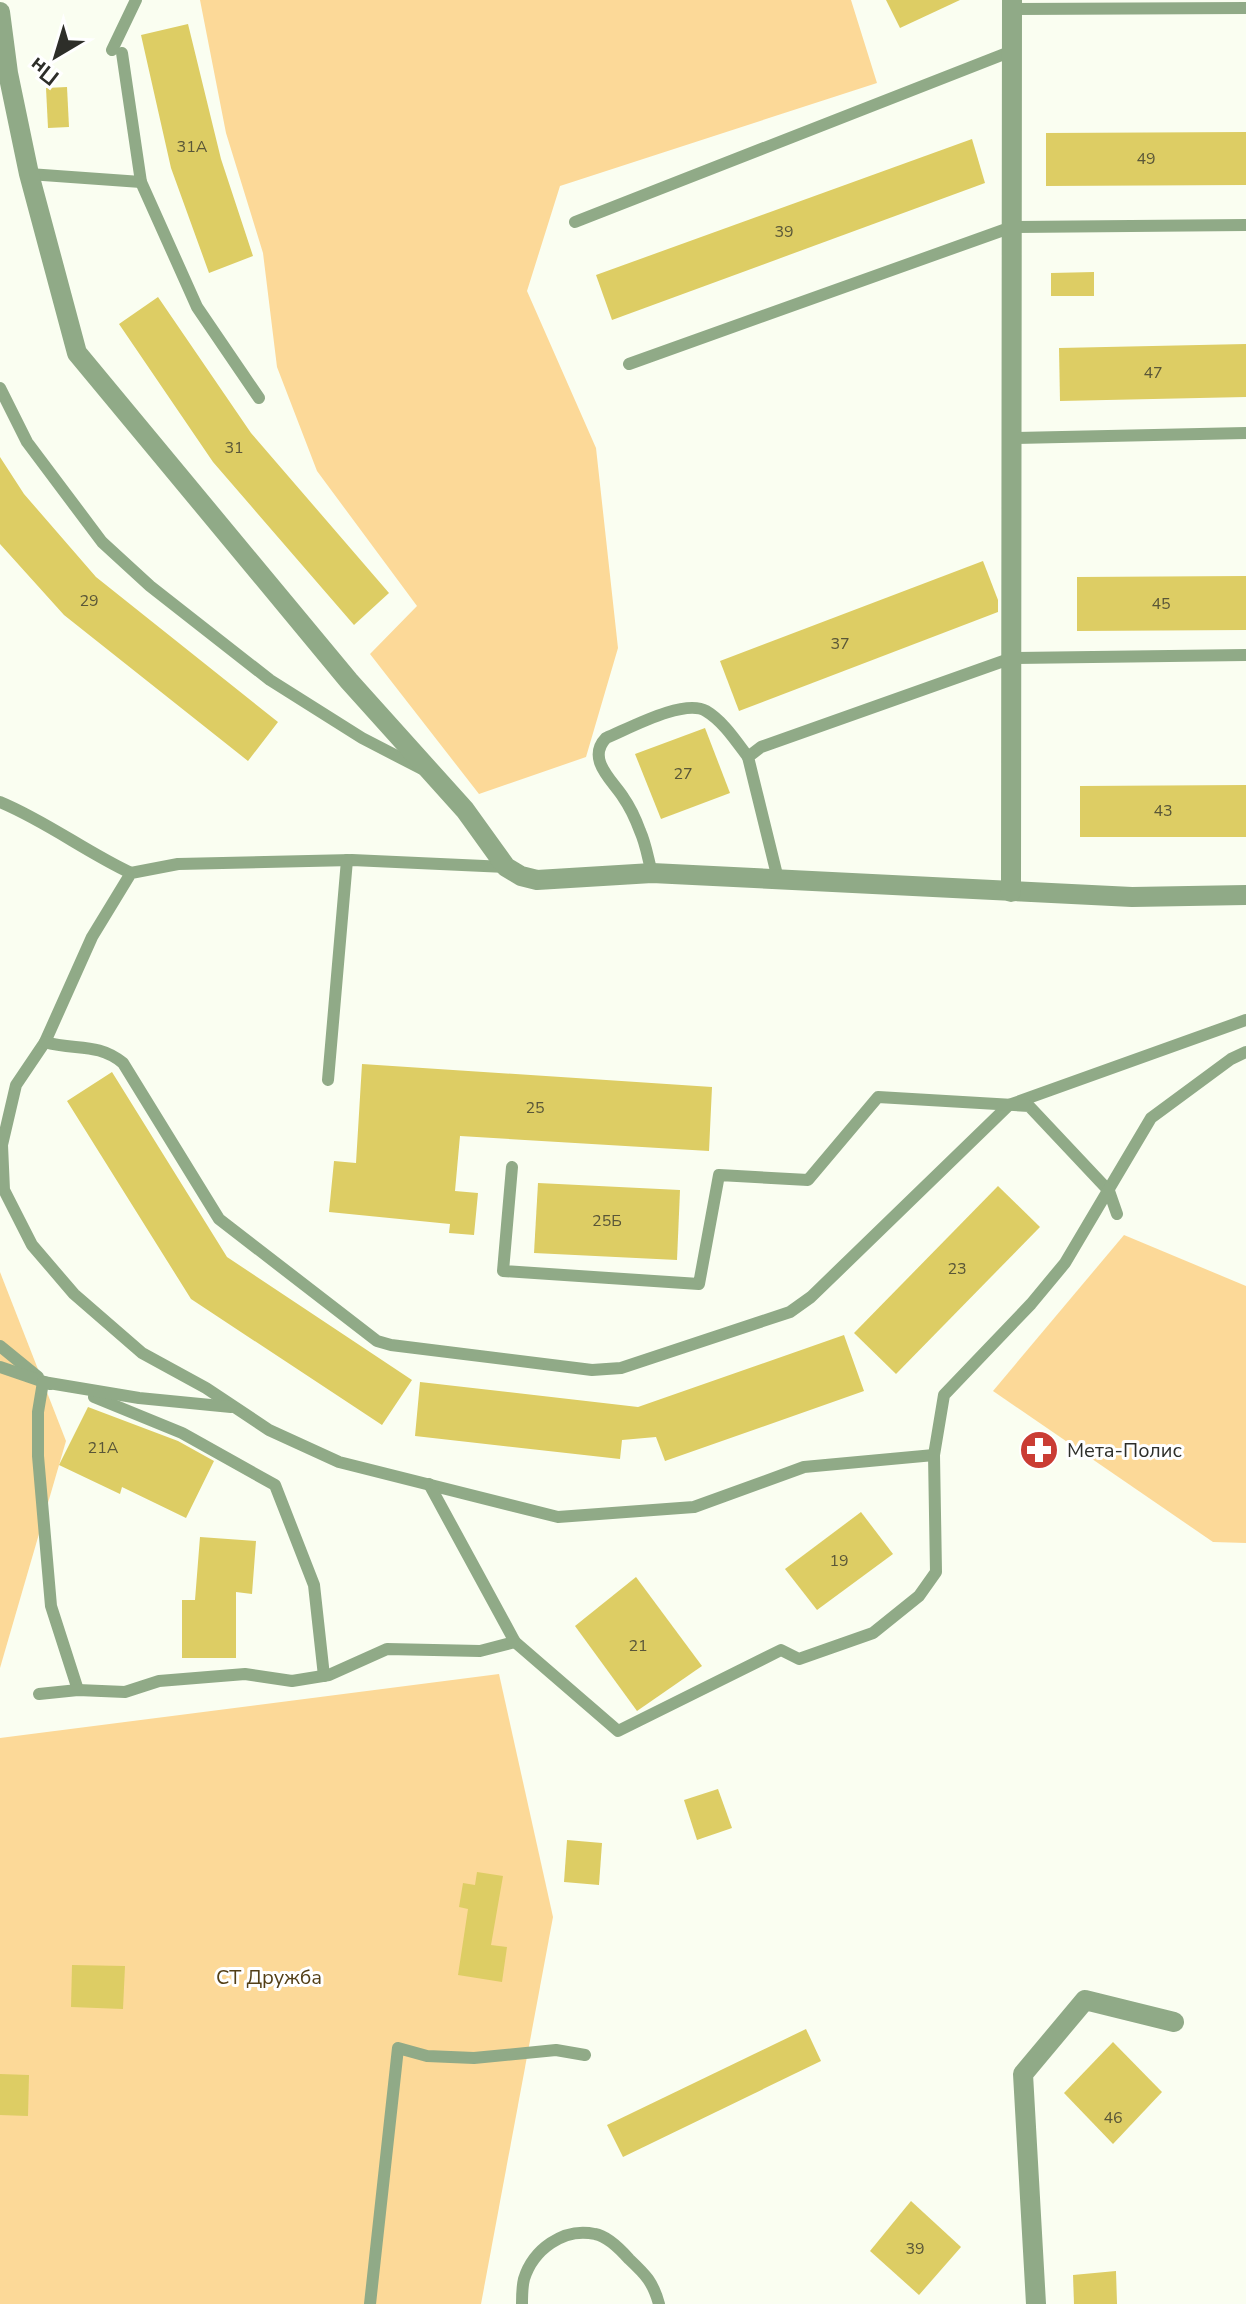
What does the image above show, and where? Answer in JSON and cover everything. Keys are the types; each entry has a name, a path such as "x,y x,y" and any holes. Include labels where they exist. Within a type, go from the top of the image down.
{"street":[{"path":"1011,892 1012,5"},
{"path":"0,12 8,73 29,174 77,353 338,669 465,810 506,867 521,876 537,880 652,873 1132,897 1246,895"},
{"path":"1036,2304 1023,2074 1085,2000 1174,2022"}],"lane":[{"path":"136,0 117,51 141,182 197,307 259,398"},
{"path":"1012,5 1246,8"},
{"path":"575,222 1012,51"},
{"path":"29,174 141,182"},
{"path":"629,364 1012,227 1246,225"},
{"path":"0,388 27,442 69,500 102,542 150,586 270,680 362,738 432,774"},
{"path":"1011,438 1246,433"},
{"path":"748,757 761,747 1012,658 1246,655"},
{"path":"652,873 641,832 623,797 606,778 599,745 606,738 683,707 704,709 725,728 748,757 778,879"},
{"path":"0,802 28,814 101,859 131,873 178,864 347,860 506,867"},
{"path":"328,1080 347,860"},
{"path":"131,873 92,937 45,1042 16,1085 2,1145 4,1190 32,1245 74,1294 142,1353 206,1388 269,1430 339,1462 558,1517 694,1507 804,1467 934,1455"},
{"path":"45,1042 66,1048 94,1047 110,1052 123,1063 219,1219 377,1341 592,1370 621,1368 790,1312 811,1297 1009,1105 1246,1020"},
{"path":"429,1484 515,1642 618,1731 781,1650 799,1659 873,1633 919,1596 936,1572 934,1455 944,1395 1065,1263 1151,1118 1231,1059 1246,1052"},
{"path":"512,1167 503,1271 699,1284 719,1175 808,1180 878,1097 1029,1106 1109,1191 1117,1214"},
{"path":"0,1346 43,1382 139,1398 234,1407"},
{"path":"0,1367 143,1416 182,1433 275,1485 314,1585 324,1676"},
{"path":"43,1382 38,1412 38,1456 51,1606 78,1690"},
{"path":"39,1694 78,1690 125,1692 159,1681 245,1674 292,1681 324,1676 387,1649 480,1651 515,1642"},
{"path":"370,2304 398,2048 427,2056 474,2058 556,2050 585,2055"},
{"path":"522,2304 524,2280 534,2260 547,2245 566,2235 596,2234 620,2249 653,2283 659,2304"}],"green space":[{"path":"200,0 851,0 877,83 560,186 527,291 596,448 618,648 586,757 479,794 370,654 417,606 317,471 277,367 263,253 226,133"},
{"path":"1124,1235 1246,1286 1246,1543 1213,1542 993,1391"},
{"path":"0,1272 66,1441 0,1668"},
{"name":"СТ Дружба","path":"499,1674 553,1917 481,2304 0,2304 0,1738"}],"building":[{"path":"886,0 960,0 900,28"},
{"path":"188,24 221,159 253,256 209,273 171,168 141,35"},
{"path":"67,87 69,127 48,128 46,88"},
{"path":"1246,132 1246,185 1046,186 1046,133"},
{"path":"972,139 985,183 612,320 596,275"},
{"path":"1094,272 1094,296 1051,296 1051,273"},
{"path":"158,297 251,433 389,593 354,625 213,462 119,324"},
{"path":"1246,344 1246,397 1060,401 1059,348"},
{"path":"0,457 24,494 96,577 278,722 248,761 64,615 0,544"},
{"path":"983,561 998,600 998,612 739,711 720,661"},
{"path":"1246,576 1246,630 1077,631 1077,577"},
{"path":"705,728 730,793 661,819 635,754"},
{"path":"1246,785 1246,837 1080,837 1080,786"},
{"path":"362,1064 712,1087 709,1151 460,1136 455,1191 478,1193 474,1235 449,1233 450,1224 329,1212 334,1161 356,1163"},
{"path":"112,1072 227,1257 412,1380 382,1425 191,1299 67,1101"},
{"path":"538,1183 680,1190 677,1260 534,1253"},
{"path":"998,1186 1040,1227 896,1374 854,1333"},
{"path":"844,1335 864,1391 665,1461 656,1437 622,1440 620,1459 415,1436 420,1382 638,1407"},
{"path":"88,1407 178,1441 214,1461 186,1518 122,1487 120,1494 59,1465"},
{"path":"861,1512 893,1554 817,1610 785,1569"},
{"path":"200,1537 256,1541 252,1594 236,1592 236,1658 182,1658 182,1600 195,1600"},
{"path":"636,1577 702,1666 637,1711 575,1626"},
{"path":"718,1789 732,1828 697,1840 684,1800"},
{"path":"567,1840 602,1843 599,1885 564,1882"},
{"path":"477,1872 503,1876 491,1945 507,1947 502,1982 458,1975 468,1909 459,1907 463,1883 475,1885"},
{"path":"72,1965 125,1966 123,2009 71,2007"},
{"path":"806,2029 821,2061 623,2157 607,2125"},
{"path":"1113,2042 1162,2092 1113,2144 1064,2093"},
{"path":"0,2074 29,2075 28,2116 0,2115"},
{"path":"911,2201 961,2247 919,2295 870,2251"},
{"path":"1116,2271 1117,2304 1074,2304 1073,2275"}],"place":[{"name":"Мета-Полис","path":"1039,1450"}]}
